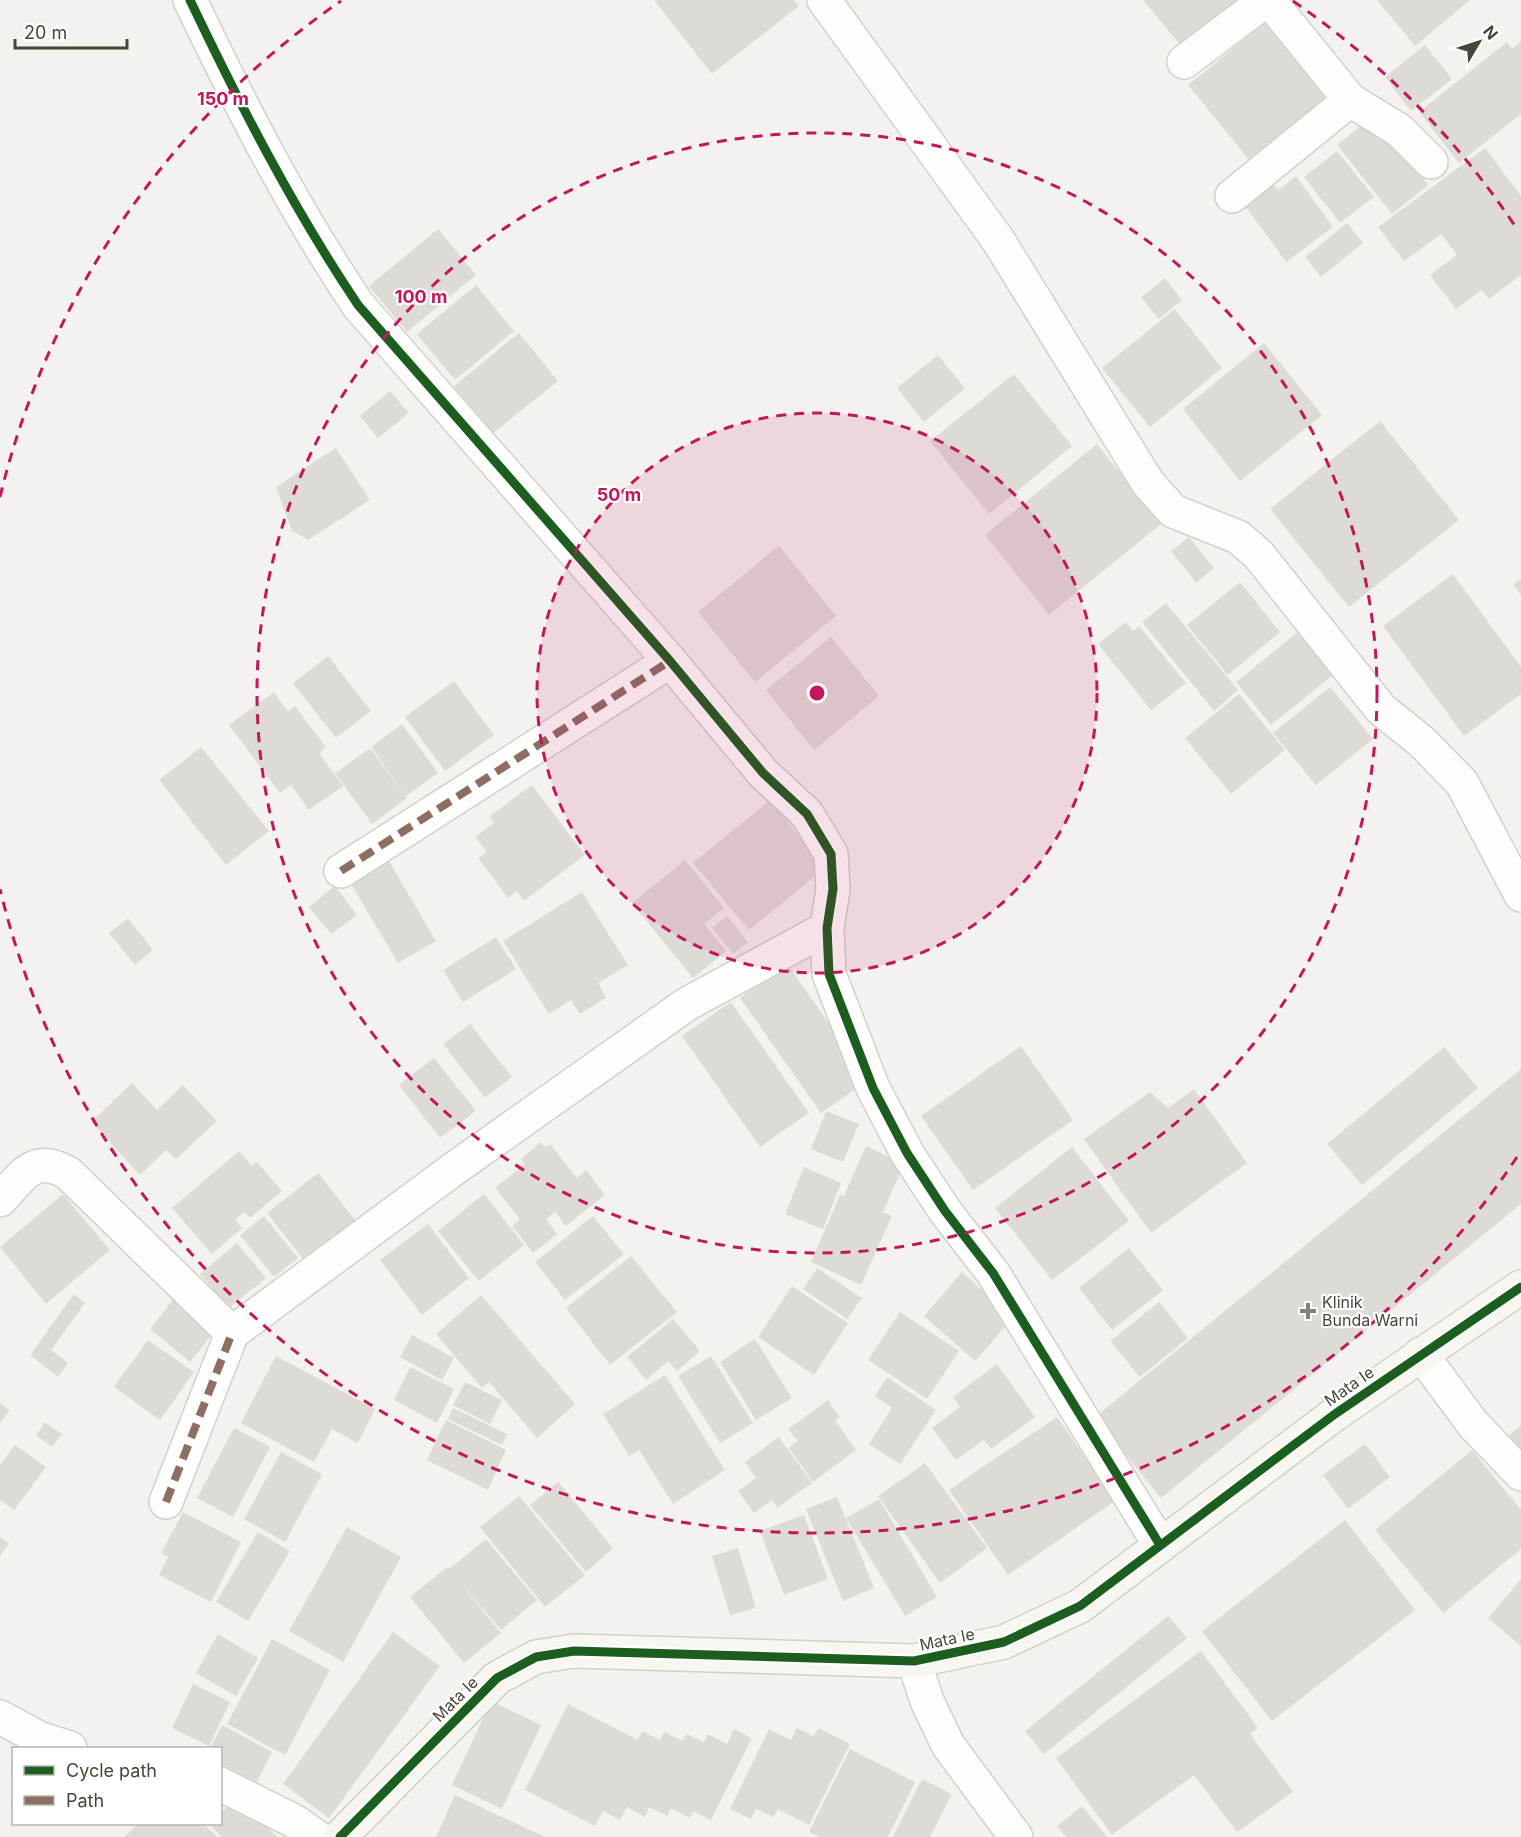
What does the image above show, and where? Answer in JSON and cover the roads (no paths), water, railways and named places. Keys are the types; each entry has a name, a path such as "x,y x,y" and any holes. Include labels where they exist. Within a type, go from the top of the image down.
{"street":[{"path":"190,0 245,114 316,243 358,305 670,661 763,773 807,814 831,854 833,889 827,928 829,974 873,1088 907,1153 945,1211 999,1282 1160,1545"},
{"path":"824,0 998,240 1148,483 1173,511 1238,537 1258,554 1381,709 1422,742 1461,783 1521,895"},
{"path":"1184,62 1267,0 1350,100 1399,130 1431,162"},
{"path":"1232,196 1350,100"},
{"path":"341,871 670,661"},
{"path":"166,1502 232,1333 455,1168 687,1004 827,928"},
{"path":"0,1200 33,1166 45,1163 58,1167 68,1173 232,1333"},
{"name":"Mata Ie","path":"340,1837 497,1678 536,1657 573,1651 914,1661 1004,1642 1032,1630 1080,1606 1335,1414 1521,1287"},
{"path":"1421,1354 1473,1424 1521,1474"},
{"path":"914,1661 927,1701 948,1745 1016,1837"},
{"path":"0,1717 41,1739 64,1747"},
{"path":"222,1785 294,1821 317,1837"}],"place":[{"name":"Klinik Bunda Warni","path":"1308,1311"}]}
